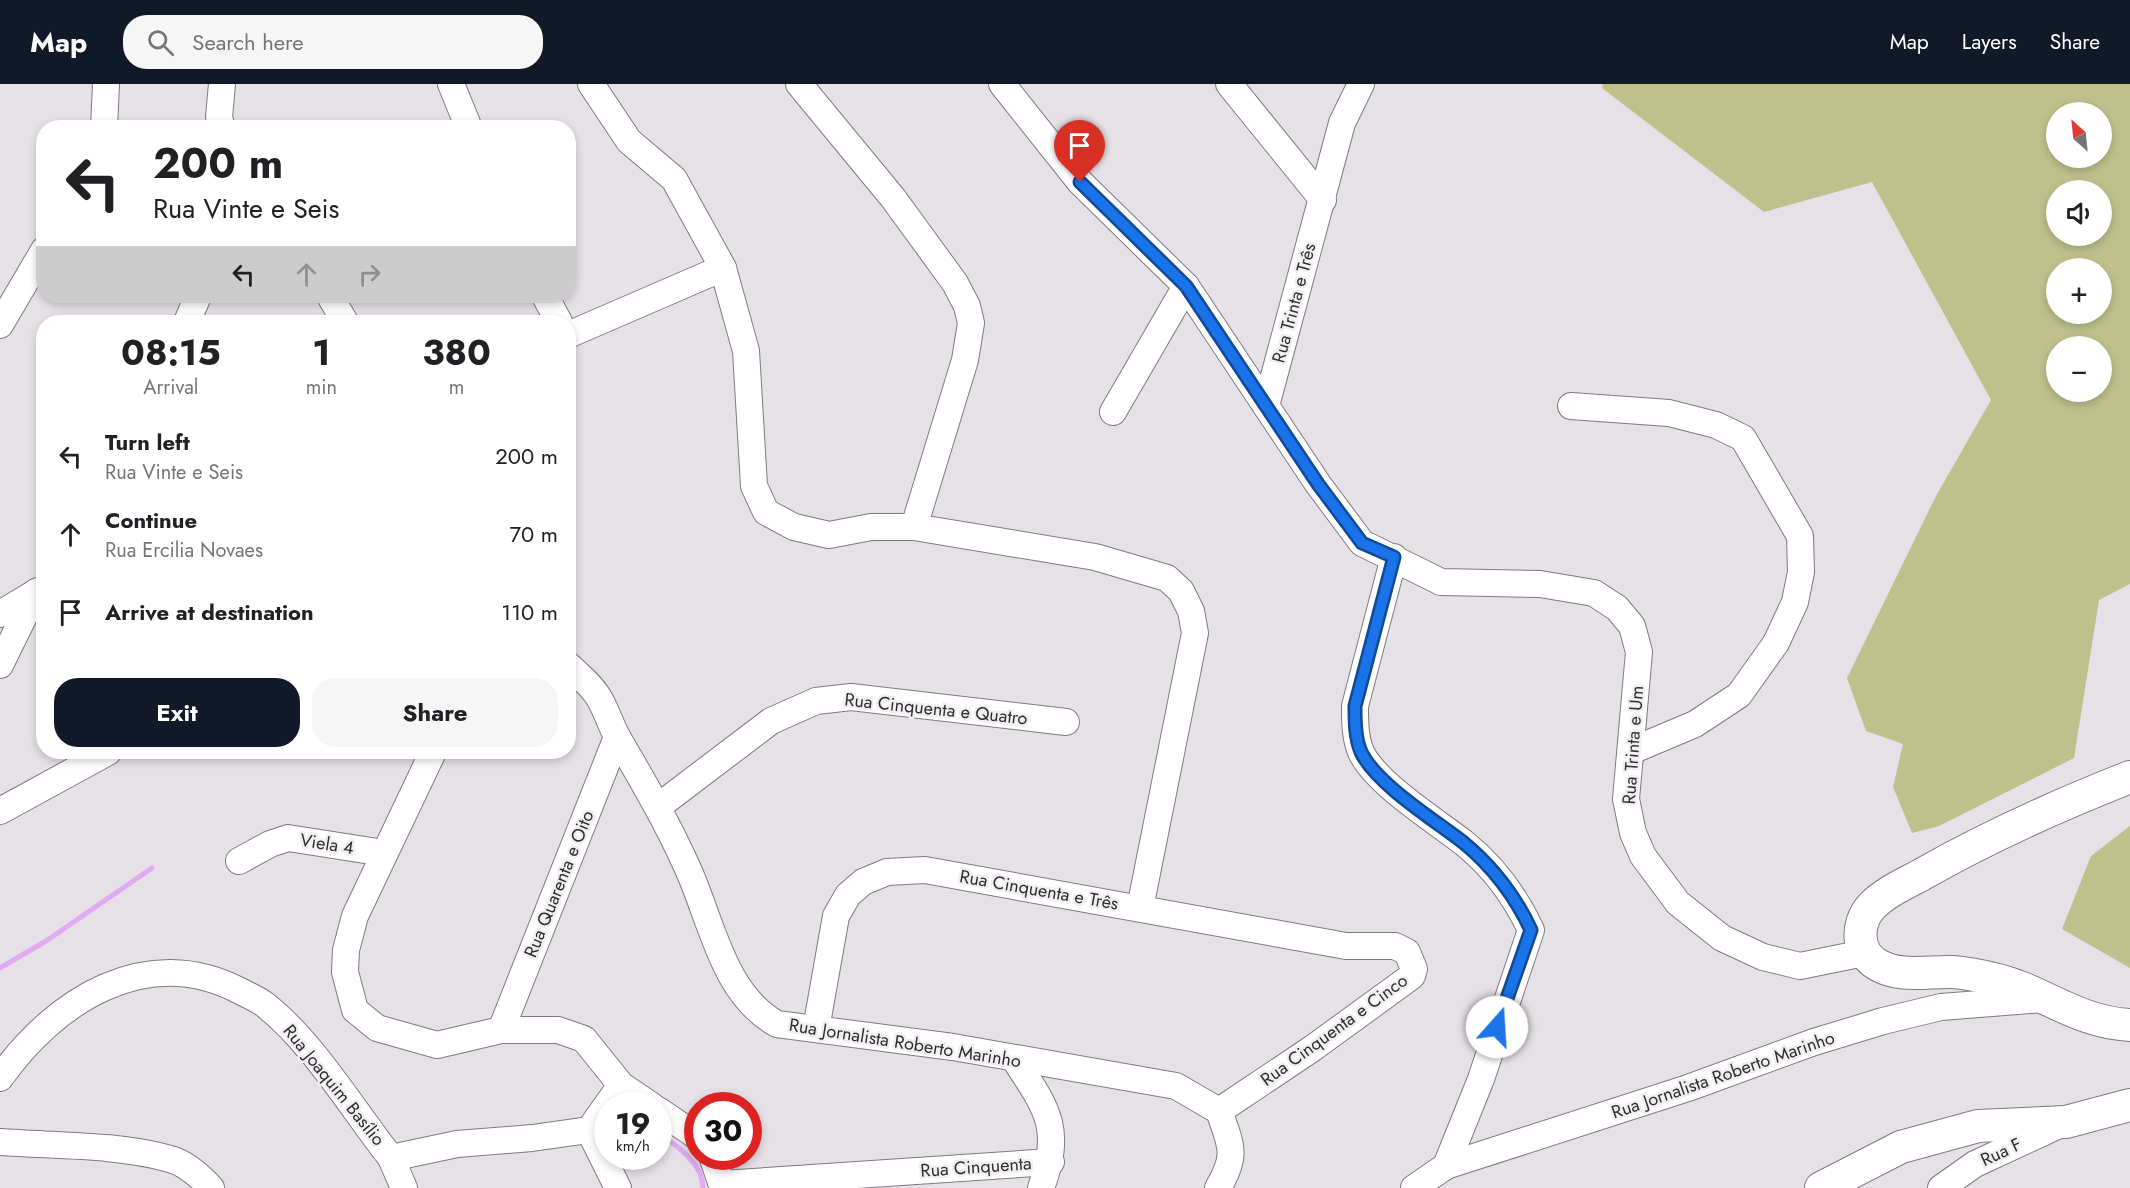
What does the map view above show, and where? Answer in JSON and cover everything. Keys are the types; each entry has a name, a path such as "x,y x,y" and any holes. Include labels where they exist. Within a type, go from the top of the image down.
{"main road":[{"path":"2130,777 1965,850 1890,892 1865,915 1860,926 1864,953 1877,965 1900,973 1954,972 1996,979 2078,1015 2112,1024 2130,1025"},
{"path":"1821,1188 1901,1147 1978,1126 2066,1122 2130,1105"}],"street":[{"path":"104,120 106,84"},
{"path":"220,120 222,84"},
{"path":"451,84 466,120"},
{"path":"591,84 629,141 674,179 723,268 746,351 754,486 766,513 794,527 830,535 871,526 914,527 965,360 971,323 967,306 955,283 893,198 799,84"},
{"name":"Rua Trinta e Um","path":"1002,84 1080,182 1186,286 1362,543 1441,582 1540,584 1594,593 1617,608 1632,626 1640,652 1626,799 1633,833 1643,856 1678,903 1722,938 1763,957 1800,966 1864,953"},
{"path":"1229,84 1323,200"},
{"name":"Rua Trinta e Três","path":"1266,406 1342,123 1361,84"},
{"path":"0,325 36,264"},
{"path":"576,332 723,268"},
{"path":"1113,412 1186,286"},
{"path":"1571,406 1669,413 1716,425 1743,438 1800,536 1801,572 1795,602 1776,643 1739,695 1695,724 1631,751"},
{"name":"Rua Cinquenta e Três","path":"816,1029 836,916 849,895 863,882 887,872 924,870 1140,908 1195,633 1191,611 1181,591 1167,578 1095,557 914,527"},
{"path":"1394,557 1355,706 1360,751 1371,768 1492,870 1517,901 1531,930 1481,1079 1446,1166"},
{"path":"0,614 36,592"},
{"path":"0,665 36,598"},
{"name":"Rua Jornalista Roberto Marinho","path":"576,674 599,698 617,737 659,806 689,870 726,965 746,1000 761,1016 777,1024 953,1047 1014,1060 1176,1086 1219,1111"},
{"name":"Rua Cinquenta e Quatro","path":"659,806 771,721 816,701 850,697 1066,722"},
{"name":"Rua Quarenta e Oito","path":"501,1030 617,737"},
{"path":"0,811 95,759"},
{"path":"430,759 355,916 346,950 345,972 355,1010 376,1028 437,1045 501,1030 544,1028 558,1030 584,1039 621,1084 632,1092"},
{"name":"Viela 4","path":"239,861 288,838 384,853"},
{"name":"Rua Cinquenta e Cinco","path":"1140,908 1346,946 1395,946 1402,948 1412,960 1412,976 1219,1111"},
{"name":"Rua Joaquim Basílio","path":"0,1078 41,1028 73,1004 115,982 175,971 202,975 263,1003 290,1028 392,1158 404,1188"},
{"name":"Rua Jornalista Roberto Marinho","path":"1414,1188 1446,1166 1688,1088 1814,1042 1883,1021 1941,1007 2043,999"},
{"path":"1014,1060 1050,1119 1053,1138 1051,1162 1041,1188"},
{"path":"618,1188 588,1130 621,1084"},
{"path":"1218,1188 1231,1167 1230,1144 1219,1111"},
{"name":"Rua F","path":"1941,1188 1975,1164 2066,1122"},
{"name":"Rua Joaquim Basílio","path":"392,1158 457,1144 532,1138 588,1130"},
{"path":"0,1142 115,1150 172,1159 200,1176 211,1188"},
{"name":"Rua Cinquenta","path":"722,1186 1051,1162"},
{"path":"717,1170 722,1186"}],"green space":[{"path":"1603,84 2130,84 2130,584 2099,600 2074,758 1939,826 1912,833 1893,787 1903,744 1866,731 1847,678 1936,496 1991,400 1872,182 1764,212 1602,88"},
{"path":"2130,826 2130,968 2062,929 2091,856"}],"waterway":[{"path":"0,968 46,941 152,868"},
{"path":"672,1143 694,1163 702,1179 703,1188"}],"route":[{"path":"1080,182 1186,286 1318,484 1362,543 1394,557 1355,706 1360,751 1371,768 1427,816 1465,844 1492,870 1517,901 1531,930 1497,1027"}]}
